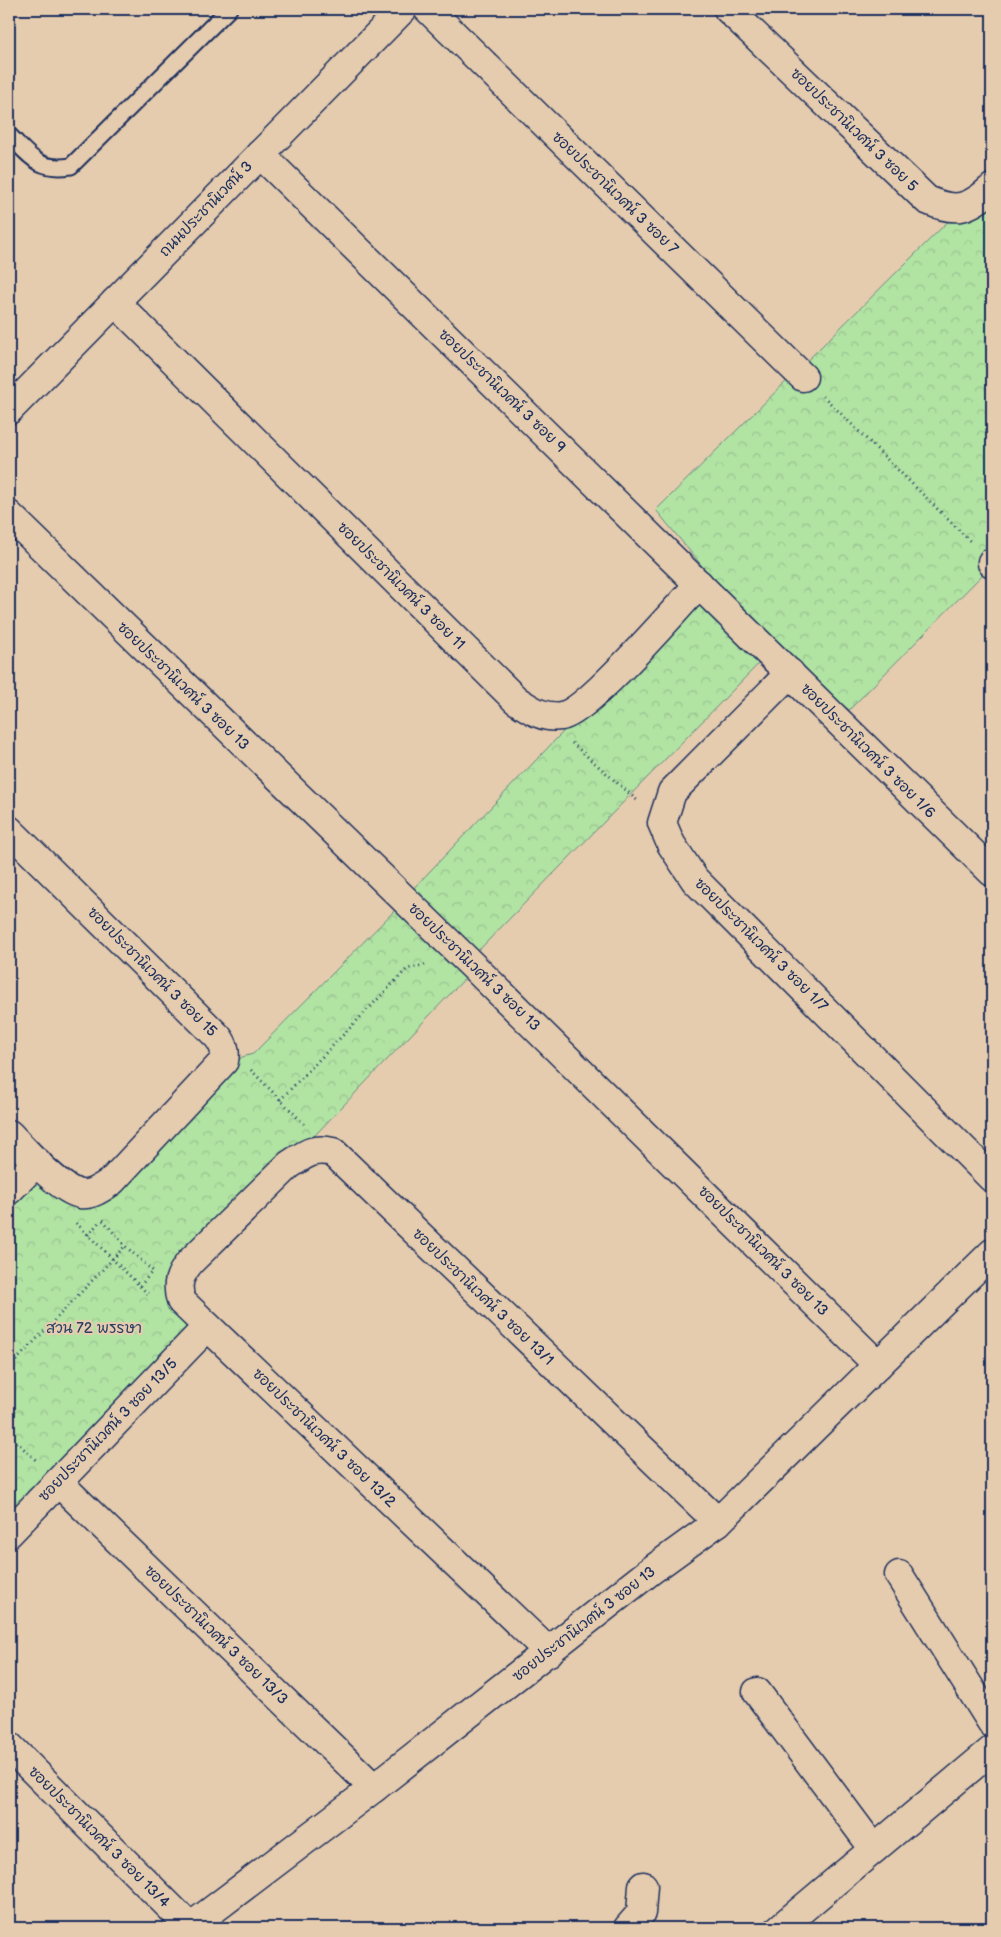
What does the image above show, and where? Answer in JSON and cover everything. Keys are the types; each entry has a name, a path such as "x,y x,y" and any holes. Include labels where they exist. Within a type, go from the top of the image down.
{"street":[{"name":"ถนนประชานิเวศน์ 3","path":"9,410 402,9"},
{"name":"ซอยประชานิเวศน์ 3 ซอย 7","path":"428,9 803,376"},
{"name":"ซอยประชานิเวศน์ 3 ซอย 5","path":"728,9 927,200 943,207 956,208 975,203 992,188"},
{"name":"ซอยประชานิเวศน์ 3 ซอย 9","path":"260,154 744,629"},
{"name":"ซอยประชานิเวศน์ 3 ซอย 11","path":"114,302 516,700 542,716"},
{"name":"ซอยประชานิเวศน์ 3 ซอย 13","path":"9,515 475,968 878,1365 718,1522 649,1572 374,1788 189,1928"},
{"path":"542,716 563,716 589,700 699,584"},
{"name":"ซอยประชานิเวศน์ 3 ซอย 1/6","path":"744,629 992,872"},
{"path":"662,823 672,792 790,673"},
{"name":"ซอยประชานิเวศน์ 3 ซอย 1/7","path":"662,823 672,844 695,880 992,1178"},
{"name":"ซอยประชานิเวศน์ 3 ซอย 15","path":"9,830 223,1044 224,1061 112,1181 99,1190 81,1194 66,1188 9,1134"},
{"name":"ซอยประชานิเวศน์ 3 ซอย 13/1","path":"240,1213 290,1165 308,1153 320,1149 333,1152 718,1522"},
{"path":"9,1190 37,1162"},
{"name":"ซอยประชานิเวศน์ 3 ซอย 13/2","path":"240,1213 182,1272 177,1287 181,1301 549,1652"},
{"path":"878,1365 992,1253"},
{"name":"ซอยประชานิเวศน์ 3 ซอย 13/5","path":"9,1533 207,1327"},
{"name":"ซอยประชานิเวศน์ 3 ซอย 13/3","path":"58,1482 374,1788"},
{"path":"899,1575 992,1723"},
{"path":"757,1692 874,1849"},
{"name":"ซอยประชานิเวศน์ 3 ซอย 13/4","path":"9,1746 189,1928"},
{"path":"786,1926 992,1750"},
{"path":"630,1928 641,1913 643,1886"}],"lane":[{"path":"9,135 36,162 53,169 71,166 229,9"}],"path":[{"path":"803,376 992,562"},
{"path":"542,716 662,823"},
{"path":"280,1100 407,969 430,963"},
{"path":"247,1064 280,1100 310,1128"},
{"path":"96,1214 125,1246 159,1277"},
{"path":"9,1225 16,1218"},
{"path":"75,1222 154,1299"},
{"path":"9,1368 125,1246"},
{"path":"9,1392 11,1397 9,1413"},
{"path":"9,1435 58,1482"}],"green space":[{"path":"992,178 992,565 849,710 774,648 474,955 409,893 711,577 656,510"},
{"name":"สวน 72 พรรษา","path":"402,903 473,970 317,1133 166,1284 213,1329 9,1533 9,1201 43,1165 90,1207 242,1057 253,1054"}]}
